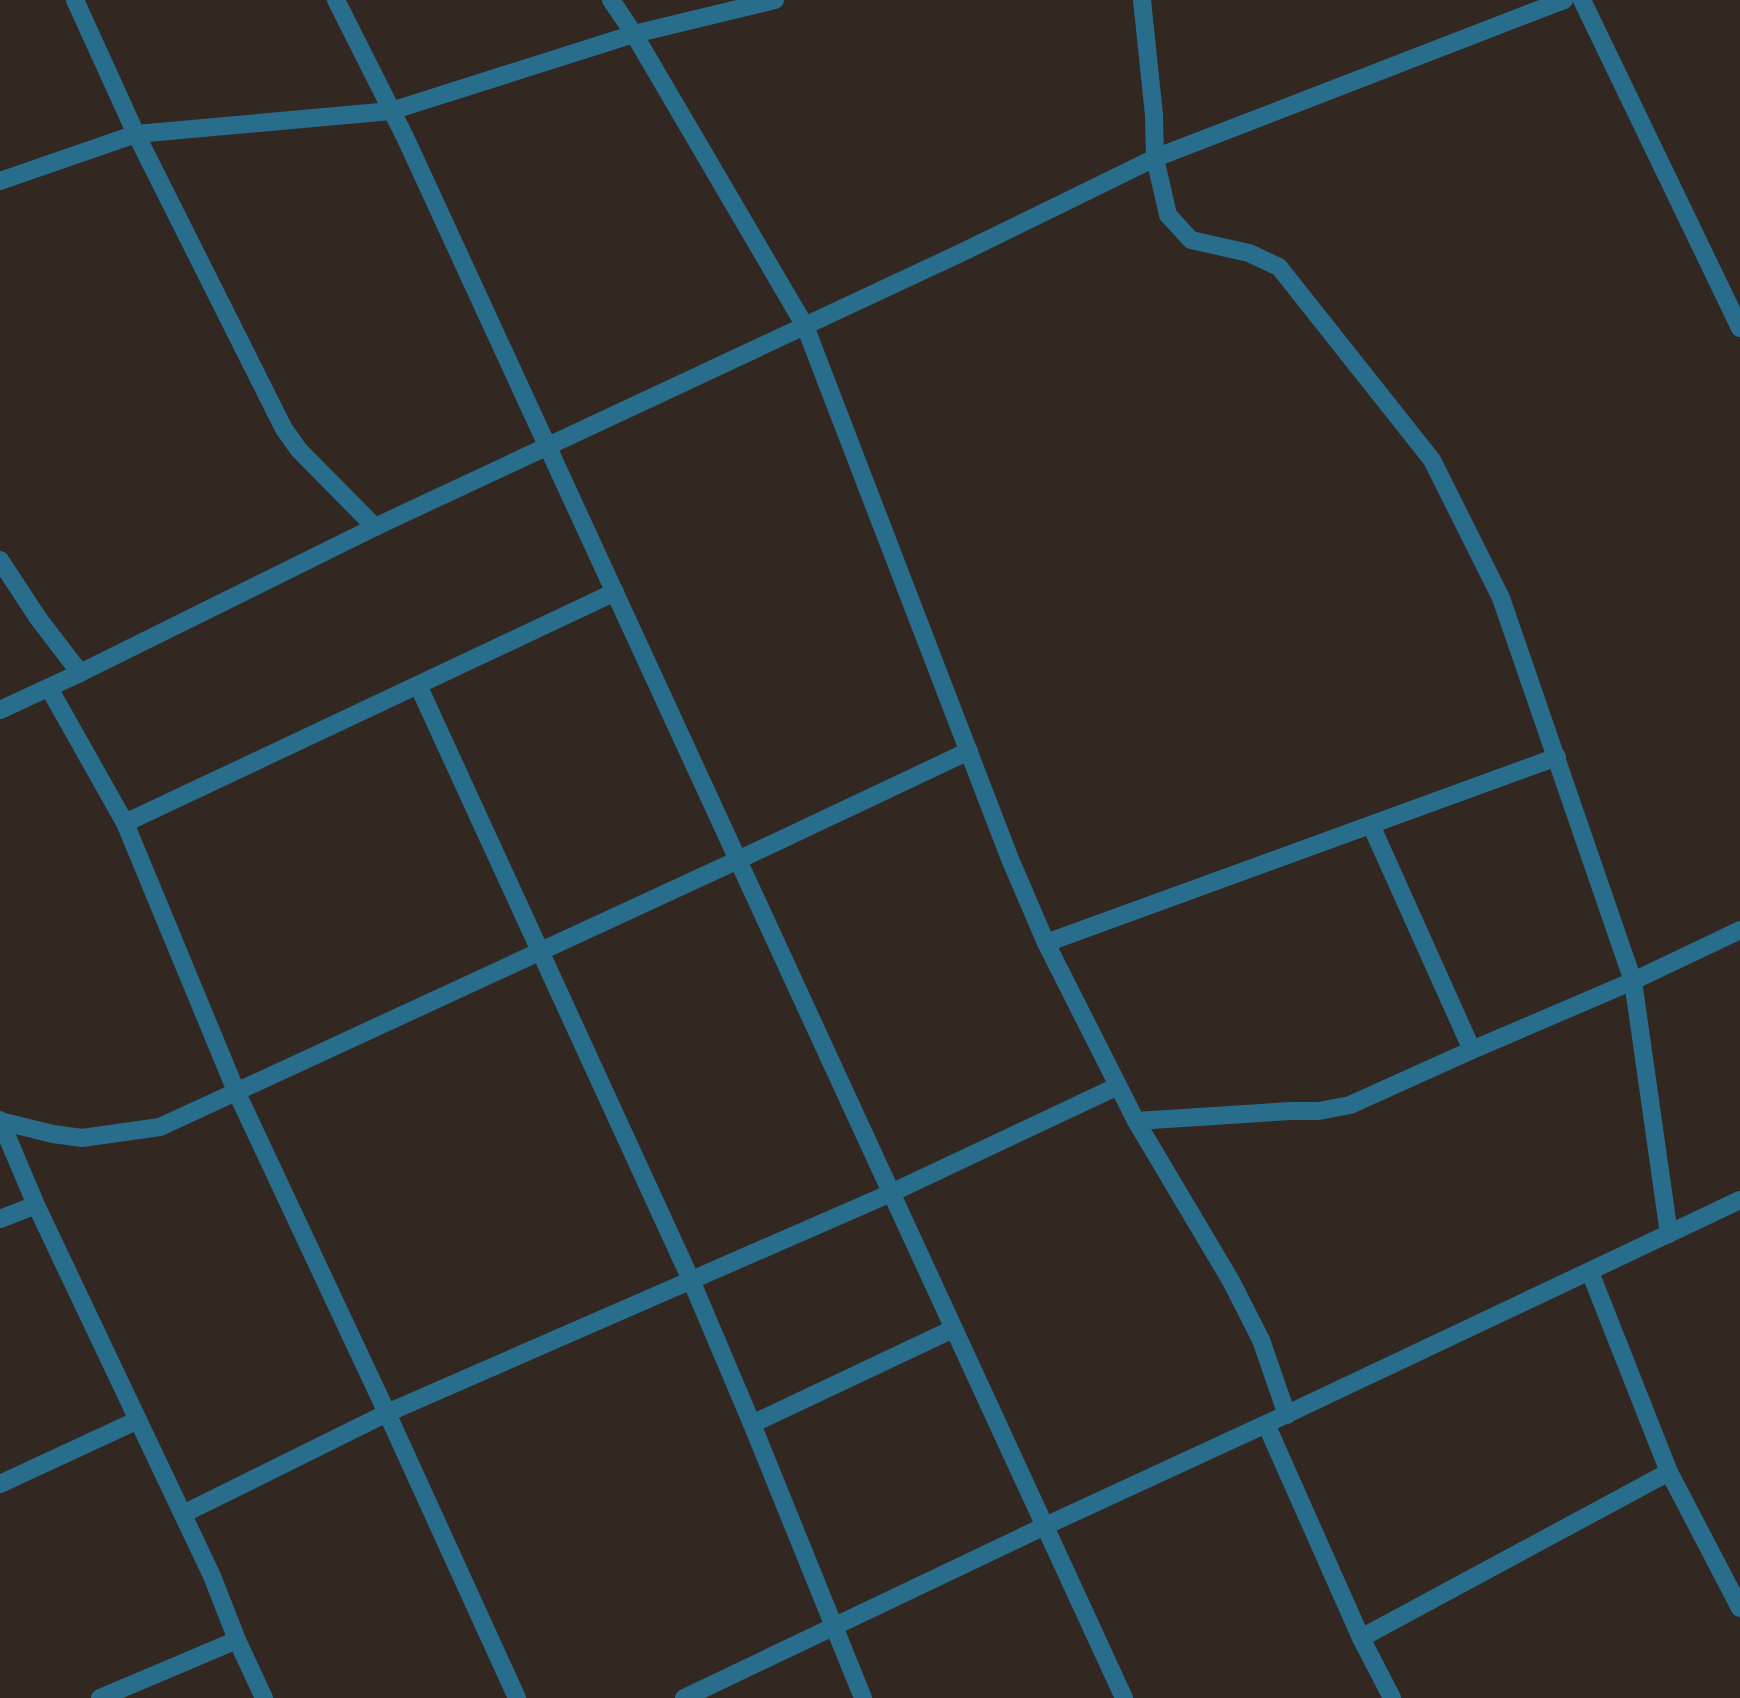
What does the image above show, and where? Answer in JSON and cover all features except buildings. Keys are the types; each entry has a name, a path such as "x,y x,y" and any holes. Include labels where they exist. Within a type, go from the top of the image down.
{"street":[{"path":"75,0 136,134 284,429 299,450 375,527"},
{"path":"336,0 391,111 615,592 1124,1698"},
{"path":"611,0 634,34 805,326 1010,859 1045,943 1136,1121 1231,1281 1262,1340 1287,1415"},
{"path":"0,181 136,134 391,111 634,34 775,0"},
{"path":"1142,0 1154,115 1155,158 1168,215 1191,240 1249,253 1279,267 1432,460 1501,598 1633,981 1669,1234"},
{"path":"0,710 375,527 967,250 1155,158 1564,0"},
{"path":"1582,0 1740,328"},
{"path":"0,560 38,618 80,673"},
{"path":"125,822 615,592"},
{"path":"418,685 691,1280 863,1698"},
{"path":"49,688 125,822 236,1091 517,1698"},
{"path":"0,1121 82,1138 160,1127 969,751"},
{"path":"1045,943 1557,757"},
{"path":"1371,825 1472,1050"},
{"path":"1136,1121 1319,1111 1350,1105 1633,981 1740,930"},
{"path":"183,1514 387,1413 891,1193 1118,1086"},
{"path":"0,1121 36,1205 212,1576 264,1698"},
{"path":"684,1698 1740,1200"},
{"path":"0,1219 36,1205"},
{"path":"1590,1272 1669,1472 1740,1608"},
{"path":"752,1424 953,1329"},
{"path":"0,1483 138,1420"},
{"path":"1266,1424 1361,1638 1392,1698"},
{"path":"1361,1638 1669,1472"},
{"path":"100,1698 237,1640"}]}
